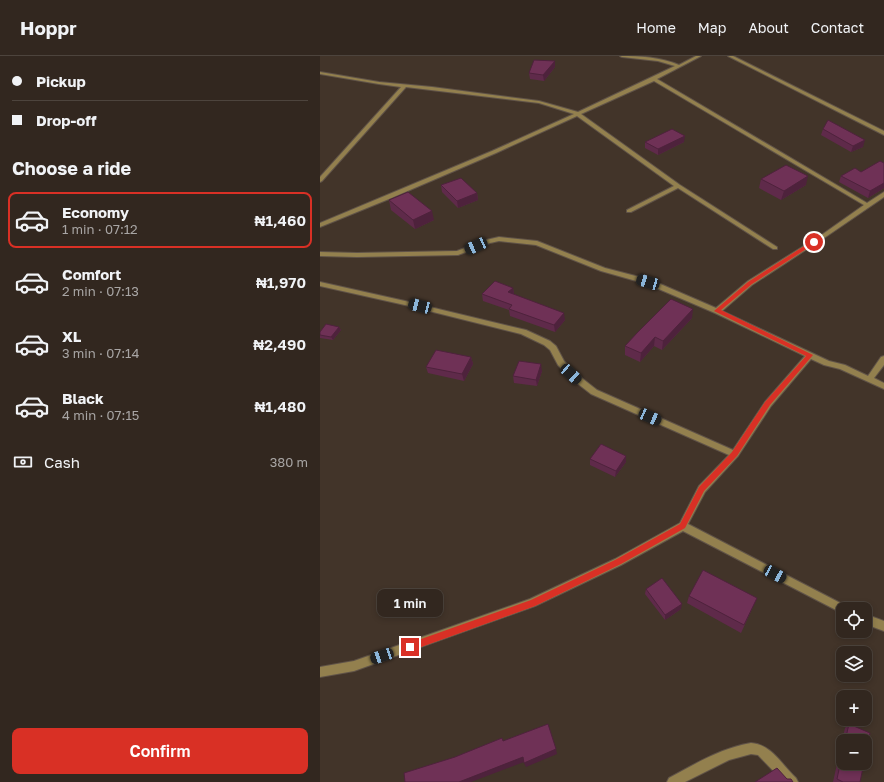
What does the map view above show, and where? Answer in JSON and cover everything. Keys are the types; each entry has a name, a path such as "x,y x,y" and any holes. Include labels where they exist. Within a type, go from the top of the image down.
{"street":[{"path":"622,56 654,59 670,62 678,66"},
{"path":"320,225 387,198 576,114 654,79 699,56"},
{"path":"730,56 884,133"},
{"path":"320,73 404,86 432,88 539,102 559,107 576,114 678,186 775,248"},
{"path":"654,79 867,205"},
{"path":"320,180 404,86"},
{"path":"629,211 678,186"},
{"path":"717,311 750,283 825,235 884,194"},
{"path":"320,254 357,255 458,253 494,240 517,240 537,243 603,270 648,282 717,311 810,355 884,386"},
{"path":"320,284 523,332 547,343 553,348 561,363 571,374 594,392 735,454"},
{"path":"320,672 354,666 532,603 618,562 682,526 702,489 735,454 768,404 810,355"},
{"path":"869,380 884,359"},
{"path":"682,526 836,606"},
{"path":"872,621 884,626"},
{"path":"673,782 707,764 740,750 757,749 763,752 792,782"}],"building":[{"path":"534,60 555,61 543,75 529,73"},
{"path":"828,120 865,140 853,146 823,129"},
{"path":"672,129 685,136 658,149 645,142"},
{"path":"880,161 884,163 884,183 870,191 841,176 855,168 861,172"},
{"path":"786,165 808,176 784,191 761,179"},
{"path":"461,178 477,193 457,201 441,185"},
{"path":"408,192 432,211 413,220 389,200"},
{"path":"495,281 513,288 508,292 564,313 554,325 509,309 512,305 482,294"},
{"path":"671,299 693,309 663,341 655,337 641,353 625,346 637,333"},
{"path":"326,324 339,327 331,337 320,335 320,332"},
{"path":"436,350 471,357 462,374 426,367"},
{"path":"519,361 541,364 536,380 513,376"},
{"path":"601,444 626,456 616,471 590,459"},
{"path":"703,570 757,598 744,625 689,596"},
{"path":"662,578 682,604 665,615 646,589"},
{"path":"548,724 556,749 524,763 523,757 459,782 405,782 404,773 455,757 502,738 503,741"},
{"path":"849,726 854,726 870,733 870,734 847,734"},
{"path":"777,768 787,779 791,779 793,782 755,782"},
{"path":"839,770 863,770 860,782 843,782 837,779"}],"route":[{"path":"410,647 532,603 618,562 682,526 702,489 735,454 768,404 810,355 717,311 750,283 814,242"}]}
